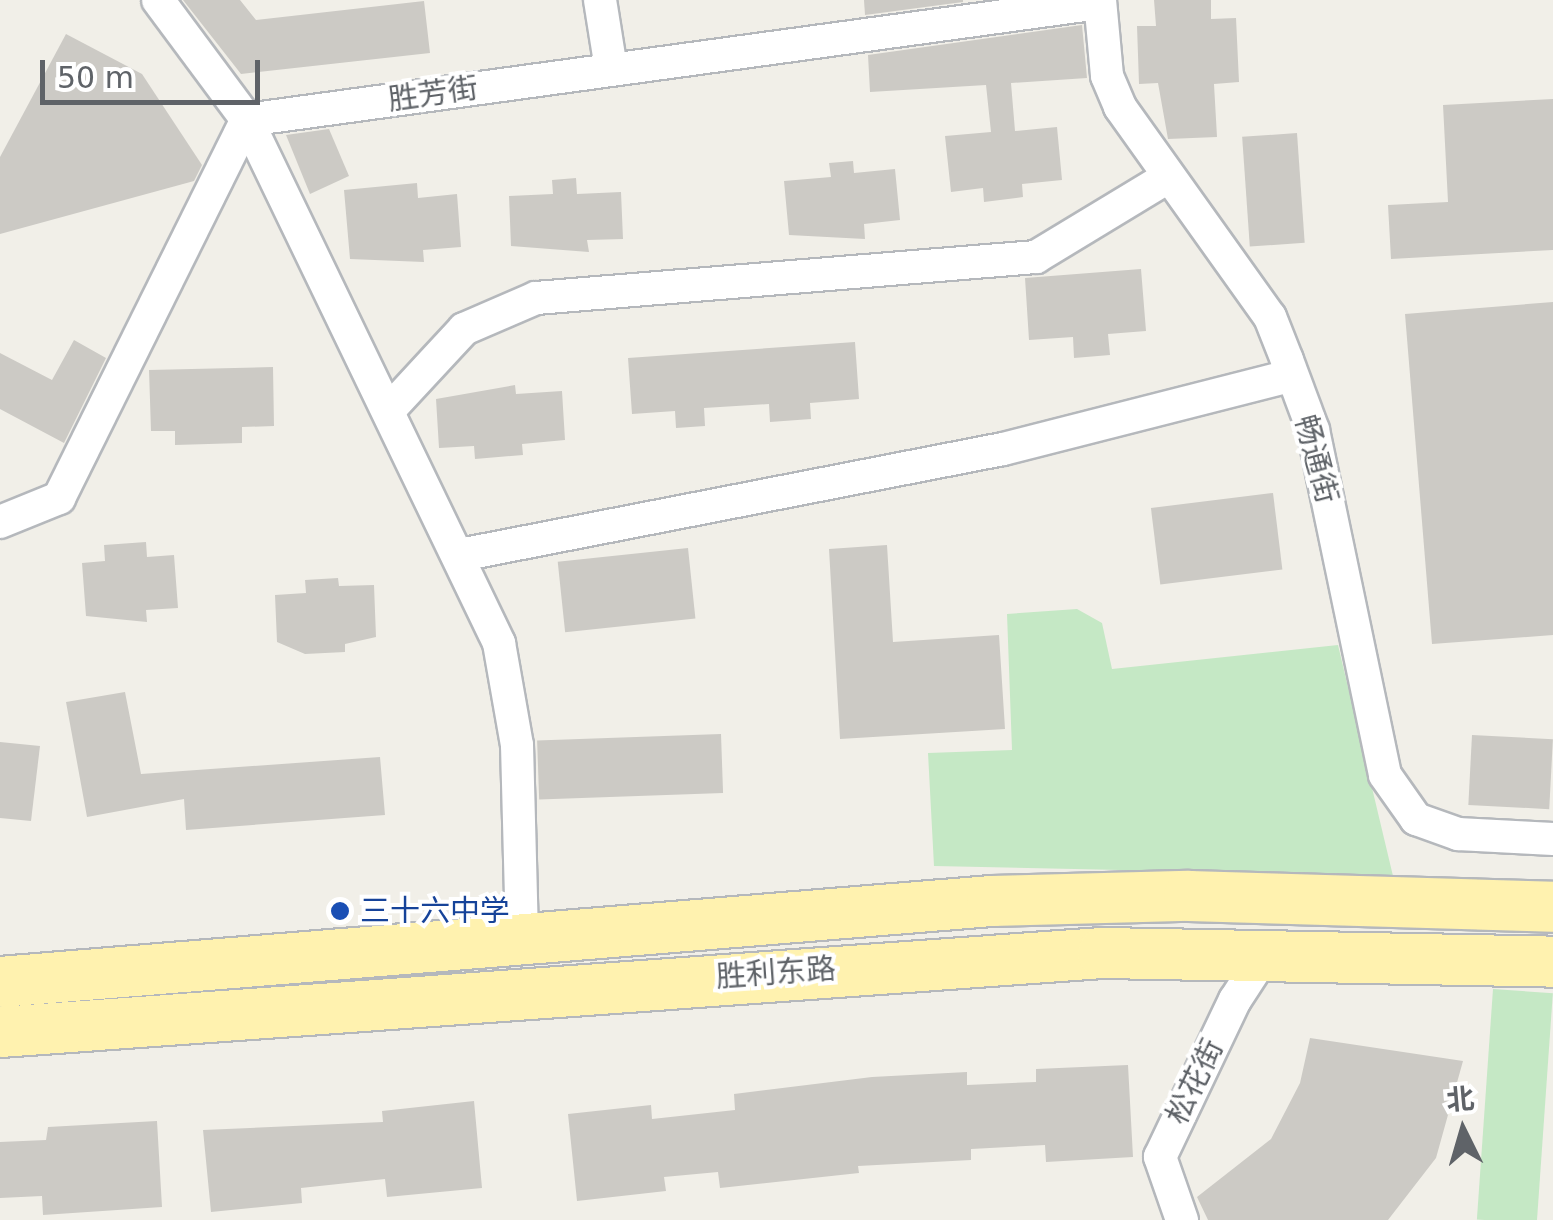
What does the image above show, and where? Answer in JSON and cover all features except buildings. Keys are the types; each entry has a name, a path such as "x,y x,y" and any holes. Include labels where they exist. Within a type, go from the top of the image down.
{"main road":[{"path":"0,982 1085,898 1553,908"},
{"name":"胜利东路","path":"0,1032 655,980 1103,953 1268,952 1553,962"}],"street":[{"path":"158,0 247,120 390,409 499,644 511,697 522,942"},
{"path":"600,0 611,69"},
{"name":"胜芳街","path":"247,120 1100,1"},
{"name":"畅通街","path":"1100,1 1107,76 1168,177 1270,317 1312,430 1385,775 1416,819 1458,834 1553,839"},
{"path":"0,522 59,498 247,120"},
{"path":"390,409 464,329 536,298 1036,257 1168,177"},
{"path":"460,555 1003,449 1290,376"},
{"name":"松花街","path":"1182,1220 1160,1157 1235,1000 1268,952"}],"green space":[{"path":"1077,609 1102,623 1112,669 1338,645 1393,876 934,866 928,753 1012,750 1007,614"},
{"path":"1493,989 1553,993 1537,1220 1477,1219"}],"place":[{"name":"三十六中学","path":"340,911"}]}
